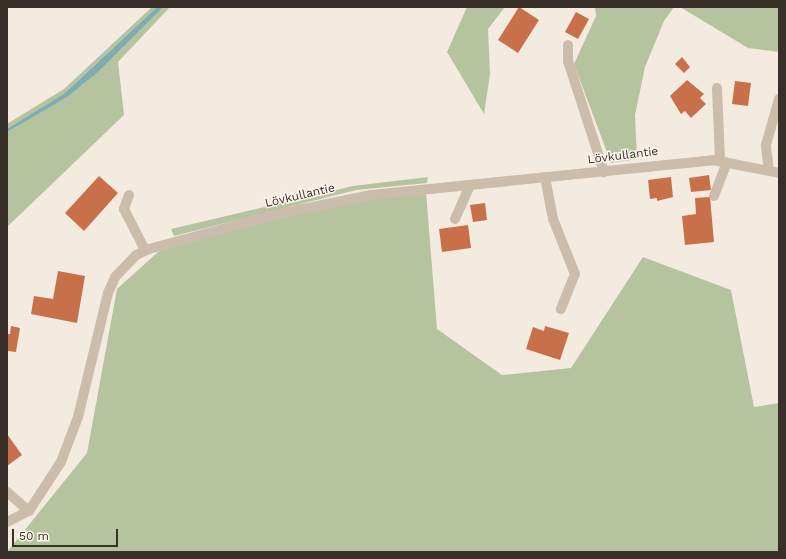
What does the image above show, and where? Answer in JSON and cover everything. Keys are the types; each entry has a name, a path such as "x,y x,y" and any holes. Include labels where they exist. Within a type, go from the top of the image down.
{"street":[{"path":"568,45 568,61 604,172"},
{"path":"714,196 724,161 717,88"},
{"path":"774,172 766,145 779,99"},
{"name":"Lövkullantie","path":"29,511 60,462 78,417 115,277 146,250 170,241 348,198 724,161 774,172"},
{"path":"545,178 553,219 575,274 561,309"},
{"path":"455,219 470,185"},
{"path":"129,195 124,209 146,250"},
{"path":"7,492 29,511 7,522"}],"green space":[{"path":"152,7 157,7 65,93 7,129 7,124 64,89"},
{"path":"163,7 170,7 118,62 124,115 7,227 7,132 67,96"},
{"path":"467,7 505,7 488,29 490,74 484,114 447,52"},
{"path":"595,7 674,7 664,21 645,67 635,115 637,159 611,163 574,64 596,16"},
{"path":"680,7 779,7 779,52 748,48"},
{"path":"428,177 427,183 356,190 174,236 171,229 353,186"},
{"path":"426,192 437,329 502,375 571,368 643,257 731,290 754,407 779,403 779,552 7,552 87,453 117,289 158,252 176,243 346,202"}],"water":[{"path":"157,7 163,7 99,71 67,97 7,132 7,129 65,93"}],"building":[{"path":"519,7 539,20 518,53 498,40"},
{"path":"576,12 589,19 578,39 565,32"},
{"path":"682,57 690,67 684,73 675,64"},
{"path":"687,80 704,94 700,98 706,104 691,118 685,111 681,114 670,96"},
{"path":"735,81 751,83 748,106 732,104"},
{"path":"709,175 711,190 691,192 689,178"},
{"path":"99,176 118,193 84,231 65,213"},
{"path":"671,177 673,197 657,201 657,198 650,199 648,180"},
{"path":"710,197 714,242 685,245 682,216 696,214 695,198"},
{"path":"485,203 487,220 473,222 470,205"},
{"path":"468,225 471,248 442,252 439,229"},
{"path":"58,271 85,276 77,323 31,314 34,296 53,299"},
{"path":"11,326 20,328 16,352 8,351 7,334 10,334"},
{"path":"545,326 569,333 560,360 526,349 533,327 544,331"},
{"path":"7,434 22,455 7,466"}]}
